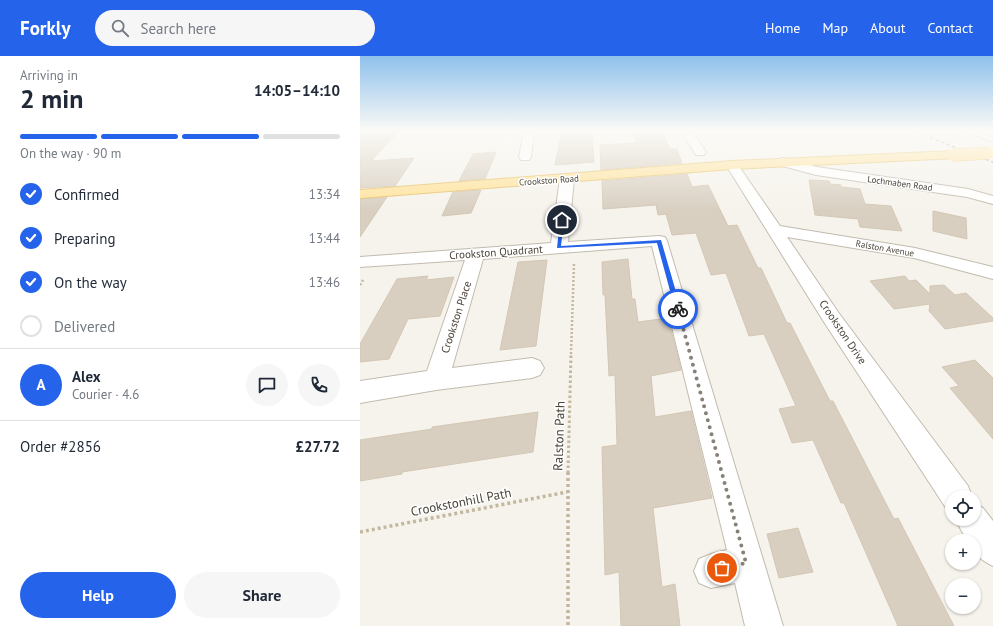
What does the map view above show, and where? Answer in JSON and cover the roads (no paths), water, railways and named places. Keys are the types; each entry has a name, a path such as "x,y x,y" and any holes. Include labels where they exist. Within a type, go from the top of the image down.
{"main road":[{"name":"Crookston Road","path":"360,194 732,165 877,158"}],"street":[{"name":"Lochmaben Road","path":"783,162 816,171 968,193 993,200"},
{"name":"Crookston Drive","path":"732,165 831,317 952,490"},
{"path":"567,179 567,247"},
{"name":"Ralston Avenue","path":"775,230 915,253 993,273"},
{"name":"Crookston Quadrant","path":"360,262 660,241 764,626"},
{"name":"Crookston Place","path":"436,380 476,254"},
{"path":"360,392 436,380 532,368"},
{"path":"977,526 993,549"},
{"path":"710,571 746,563"}],"railway":[{"path":"982,158 993,162"}]}
